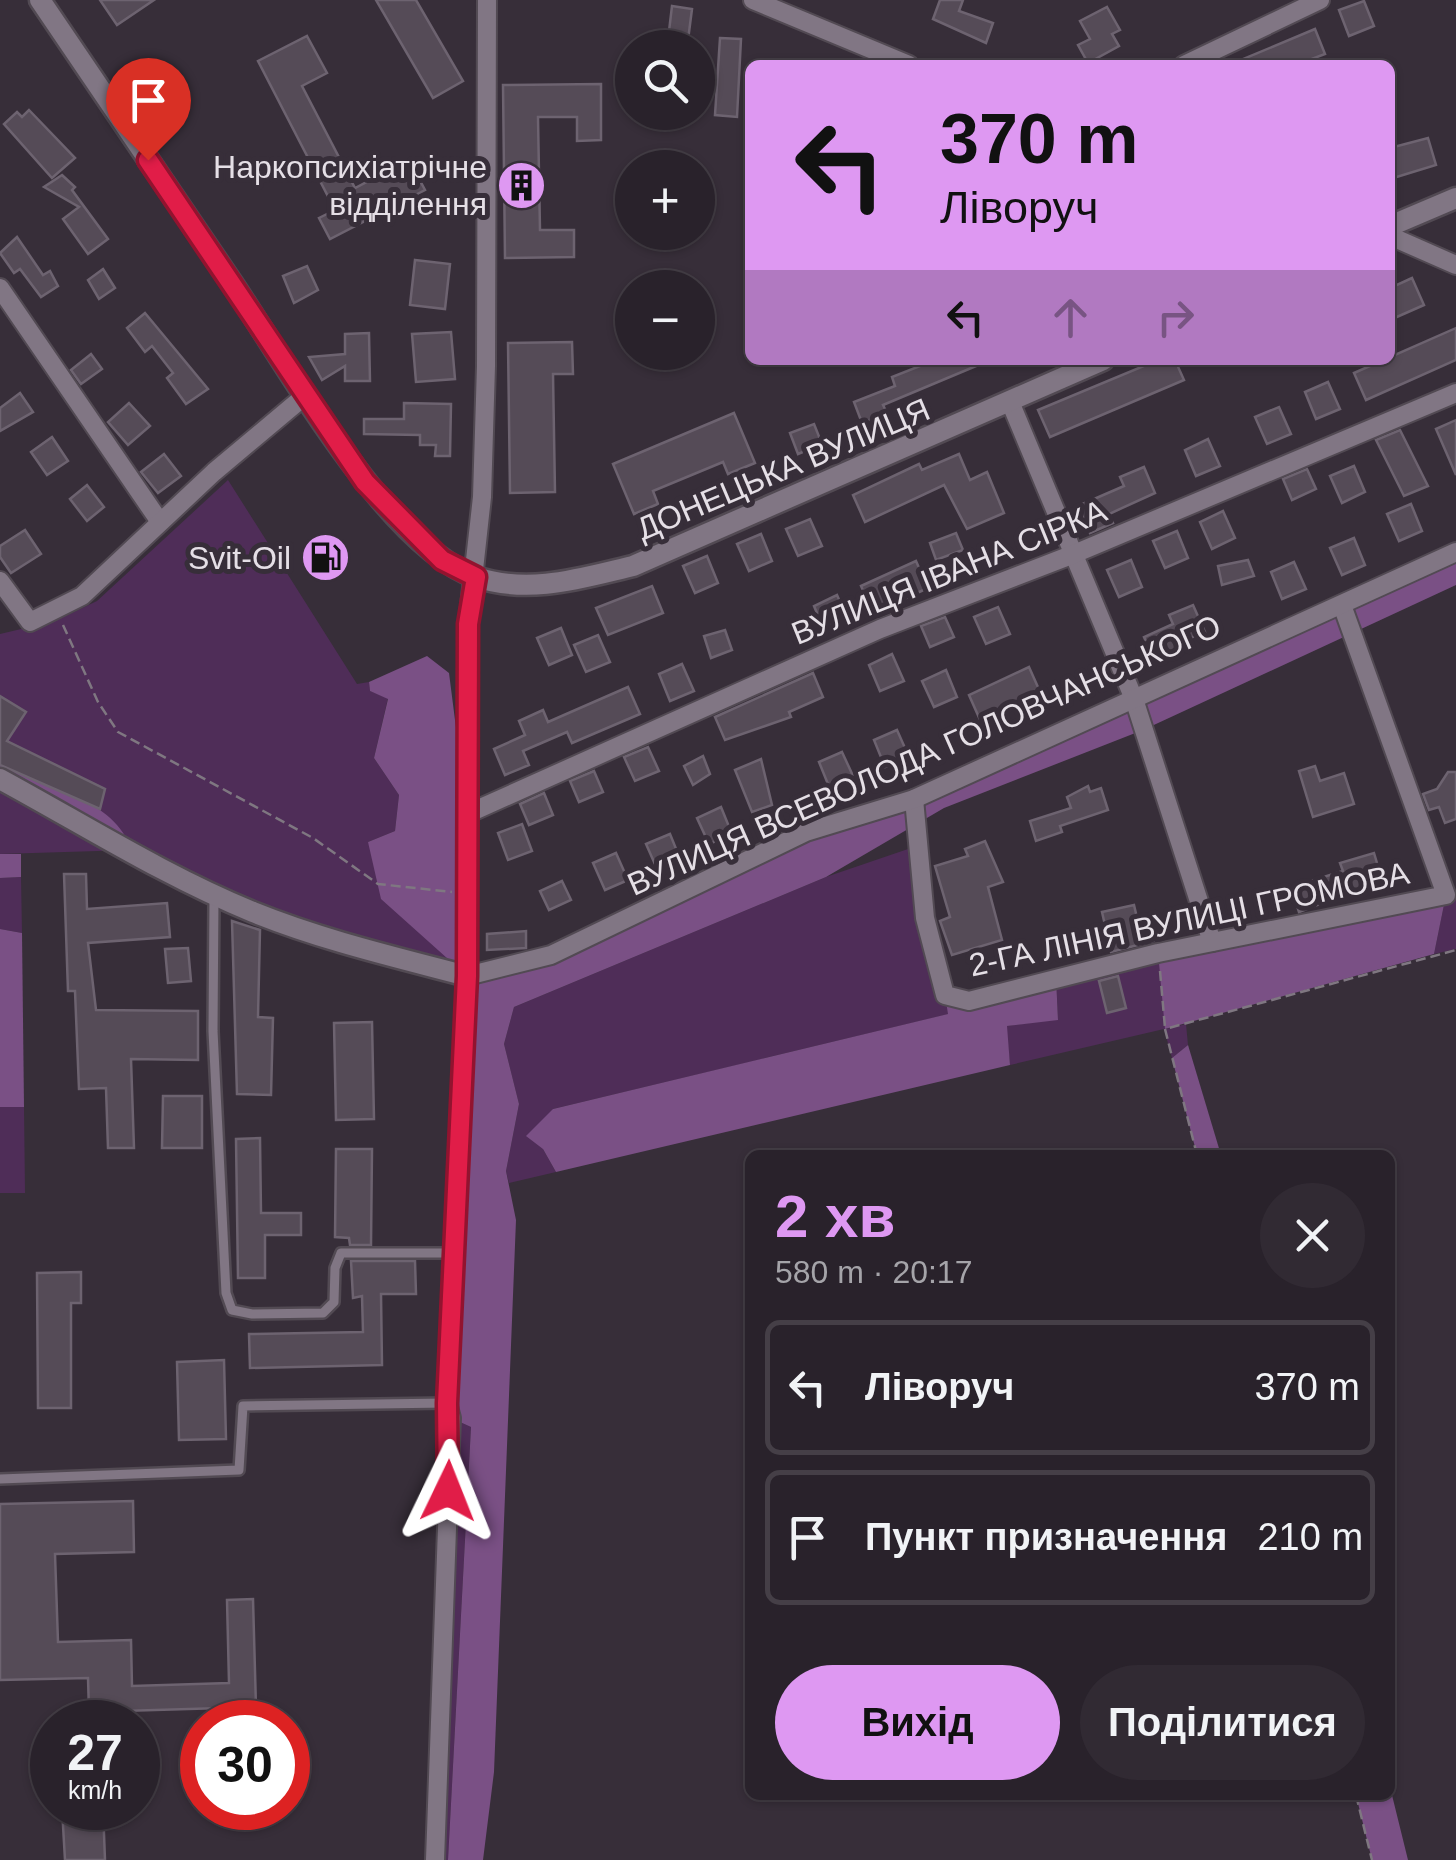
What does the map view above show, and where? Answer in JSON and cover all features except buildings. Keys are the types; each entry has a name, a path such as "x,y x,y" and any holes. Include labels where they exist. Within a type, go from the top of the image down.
{"street":[{"path":"40,0 365,482 442,560 476,577"},
{"path":"434,1860 450,1437 447,1403 467,976 468,624 476,577 486,366 487,0"},
{"path":"753,0 897,60"},
{"path":"1194,60 1320,0"},
{"path":"1395,224 1456,198"},
{"path":"1395,238 1456,265"},
{"path":"0,288 160,522"},
{"name":"ДОНЕЦЬКА ВУЛИЦЯ","path":"476,577 514,586 562,583 633,566 1011,404 1093,365"},
{"path":"0,582 30,622 82,596 307,394"},
{"name":"ВУЛИЦЯ ІВАНА СІРКА","path":"467,814 880,629 1074,554 1456,394"},
{"path":"1011,404 1134,699 1212,942"},
{"name":"ВУЛИЦЯ ВСЕВОЛОДА ГОЛОВЧАНСЬКОГО","path":"467,976 551,955 806,832 914,800 1456,552"},
{"name":"2-ГА ЛІНІЯ ВУЛИЦІ ГРОМОВА","path":"914,800 925,918 945,996 970,1001 1158,953 1446,895 1342,606"},
{"path":"0,778 214,894 306,932 467,976"}],"lane":[{"path":"214,894 213,1031 226,1292 232,1310 252,1314 323,1313 334,1302 335,1268 341,1253 453,1253"},
{"path":"0,1479 239,1470 242,1406 447,1403"}],"path":[{"path":"56,610 98,702 118,732 313,838 378,884 465,894"},
{"path":"1165,1029 1456,950"},
{"path":"1158,953 1165,1029 1196,1150"},
{"path":"1357,1800 1372,1860"}],"shaded area":[{"path":"228,480 357,684 369,682 370,691 388,698 374,758 399,795 395,831 368,842 467,976 368,950 131,850 0,854 0,634 55,621 97,601"},
{"path":"1456,552 1456,585 1143,730 944,808 826,877 514,1007 504,1044 519,1104 506,1171 516,1220 494,1772 483,1860 448,1860 471,1427 451,1418 467,976 381,899 368,842 395,831 399,795 374,758 388,699 370,691 369,682 427,656 449,673 467,814 467,975 551,955 806,832 914,799"},
{"path":"0,765 95,806 123,833 131,850 0,779"},
{"path":"908,849 949,1014 553,1109 543,1149 556,1172 509,1183 506,1171 519,1104 504,1044 514,1007 826,877"},
{"path":"0,854 21,854 21,877 0,878"},
{"path":"21,877 22,933 0,929 0,878"},
{"path":"1456,892 1456,949 1434,954 1446,895"},
{"path":"1446,895 1434,954 1165,1029 1158,953"},
{"path":"0,929 22,933 24,1107 0,1107"},
{"path":"1158,953 1166,1029 1186,1024 1188,1045 1172,1058 1164,1029 1010,1065 1006,1026 1058,1019 1056,977"},
{"path":"1056,977 1058,1020 1007,1026 1010,1065 556,1172 543,1149 526,1136 553,1109 948,1014 945,995 970,1001"},
{"path":"1188,1045 1220,1150 1196,1150 1172,1058"},
{"path":"0,1107 24,1107 25,1193 0,1193"},
{"path":"451,1418 471,1427 448,1860 439,1860"},
{"path":"1357,1800 1393,1800 1408,1860 1372,1860"}],"place":[{"name":"Наркопсихіатрічне відділення","path":"522,185"},
{"name":"Svit-Oil","path":"326,558"}],"route":[{"path":"148,160 365,482 442,560 476,577 468,624 467,976 447,1403 451,1418 448,1491"}]}
